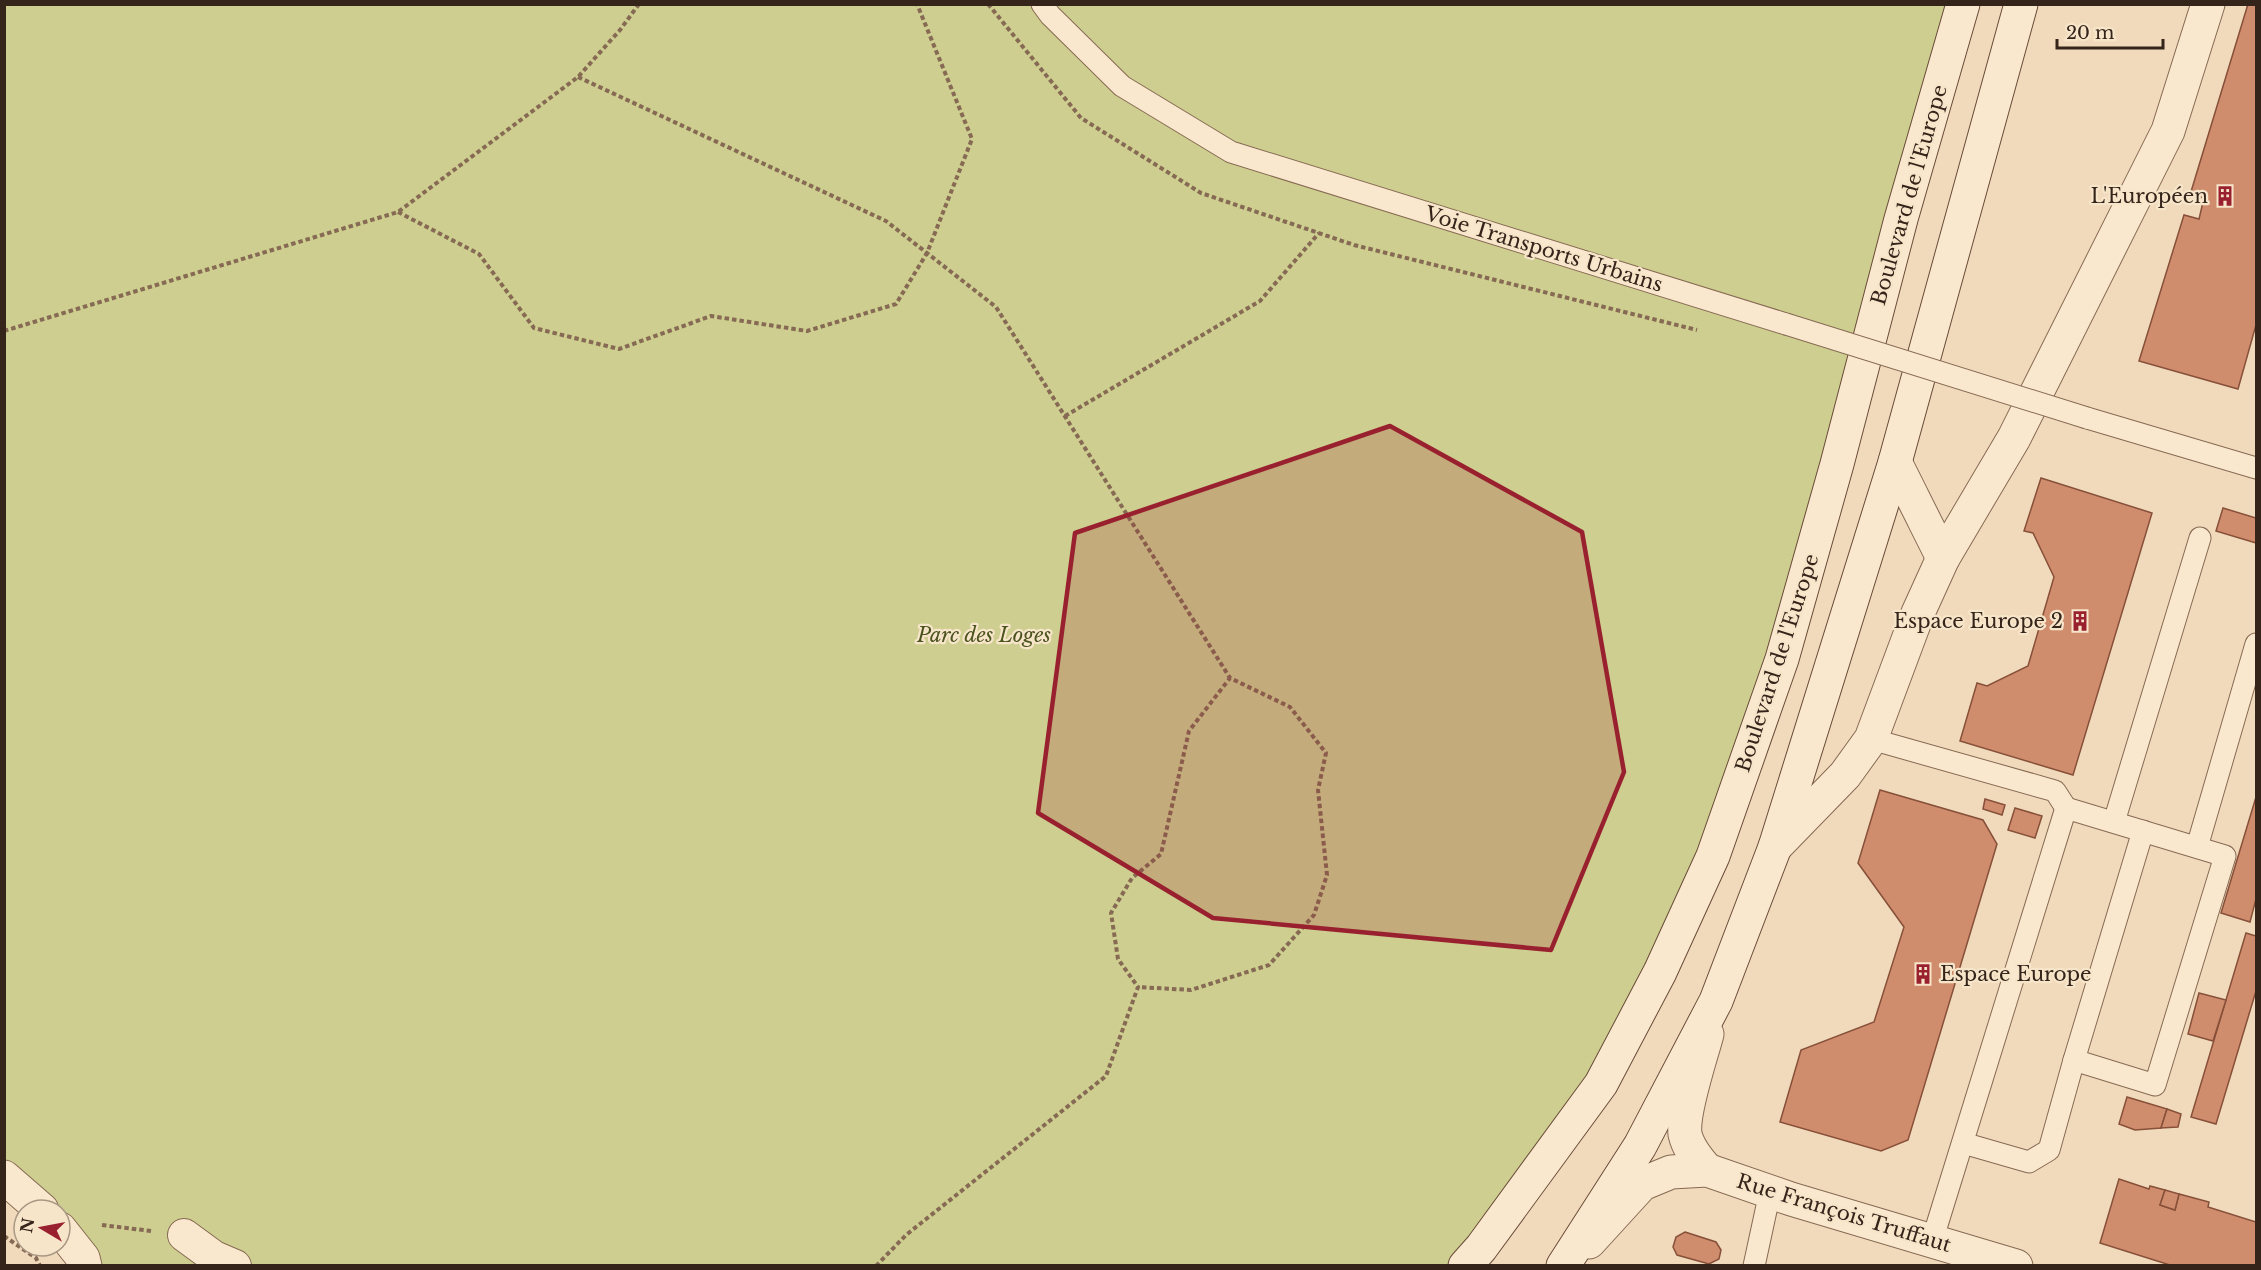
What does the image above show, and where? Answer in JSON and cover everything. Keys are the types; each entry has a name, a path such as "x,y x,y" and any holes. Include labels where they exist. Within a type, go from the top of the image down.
{"main road":[{"name":"Boulevard de l'Europe","path":"1465,1266 1481,1248 1601,1084 1660,972 1713,856 1782,659 1837,464 1901,219 1963,4"},
{"path":"1707,1170 1694,1154 1685,1134 1688,1102 1716,1000 1775,847 1895,462 2021,4"},
{"path":"1775,847 1845,775 1871,739 1918,613 1943,558 2014,438 2168,131 2208,4"},
{"path":"1895,462 1943,558"},
{"path":"1563,1266 1640,1146 1716,1000"},
{"name":"Rue François Truffaut","path":"1568,1266 1642,1184 1671,1172 1707,1170 1996,1263"},
{"path":"4,1177 28,1198"},
{"path":"72,1244 83,1258 85,1266"}],"street":[{"path":"184,1235 214,1257 235,1266"}],"lane":[{"name":"Voie Transports Urbains","path":"1042,4 1050,15 1122,86 1231,152 2087,418 2256,468"},
{"path":"2114,822 2200,538"},
{"path":"2197,848 2256,644"},
{"path":"1871,739 2055,791 2066,808 2225,856 2155,1085 2074,1060"},
{"path":"1932,1241 2066,808"},
{"path":"1963,1143 2029,1162 2049,1150 2143,831"},
{"path":"1754,1266 1770,1191"}],"path":[{"path":"4,331 398,212 578,77 620,30 639,4"},
{"path":"398,212 479,254 534,328 619,349 711,316 807,331 896,304 927,253 972,139 917,4"},
{"path":"578,77 886,221 996,307 1230,678 1290,707 1326,753 1318,790 1327,875 1314,915 1269,965 1191,990 1138,987"},
{"path":"1065,416 1260,301 1319,233"},
{"path":"1138,987 1118,959 1111,913 1132,878 1161,854 1189,732 1230,678"},
{"path":"876,1266 906,1235 1106,1076 1138,987"},
{"path":"94,1223 184,1235"},
{"path":"4,1236 36,1258 40,1266"}],"highlighted area":[{"path":"1390,426 1582,532 1624,772 1551,950 1213,918 1038,813 1075,533"}],"green space":[{"name":"Parc des Loges","path":"4,5 1963,5 1837,464 1660,972 1465,1266 85,1265 72,1246 72,1198 29,1198 5,1177"}],"building":[{"name":"L'Européen","path":"2248,4 2256,4 2256,325 2238,389 2139,361 2184,215 2199,219 2204,198 2190,195"},
{"name":"Espace Europe 2","path":"2041,478 2152,513 2073,775 1960,741 1977,683 1987,686 2028,666 2054,577 2033,533 2024,531"},
{"path":"2223,508 2256,518 2256,543 2216,531"},
{"name":"Espace Europe","path":"1880,790 1983,820 1997,844 1908,1140 1881,1151 1780,1122 1801,1050 1874,1022 1904,927 1858,863"},
{"path":"2256,797 2256,899 2250,922 2221,913"},
{"path":"1985,799 2005,805 2002,815 1983,809"},
{"path":"2015,808 2042,816 2035,838 2008,830"},
{"path":"2246,933 2256,936 2256,991 2216,1124 2191,1117"},
{"path":"2199,993 2226,1000 2213,1041 2188,1034"},
{"path":"2127,1097 2167,1109 2161,1128 2135,1130 2119,1124"},
{"path":"2167,1109 2181,1114 2178,1127 2161,1128"},
{"path":"2119,1179 2149,1189 2150,1186 2165,1190 2160,1205 2175,1210 2179,1194 2209,1202 2208,1207 2256,1222 2256,1266 2173,1266 2100,1243"},
{"path":"2165,1190 2179,1194 2175,1210 2160,1205"},
{"path":"1685,1232 1716,1242 1721,1250 1719,1259 1709,1264 1677,1255 1673,1247 1676,1237"}],"place":[{"name":"L'Européen","path":"2225,196"},
{"name":"Espace Europe 2","path":"2080,621"},
{"name":"Espace Europe","path":"1923,974"}]}
